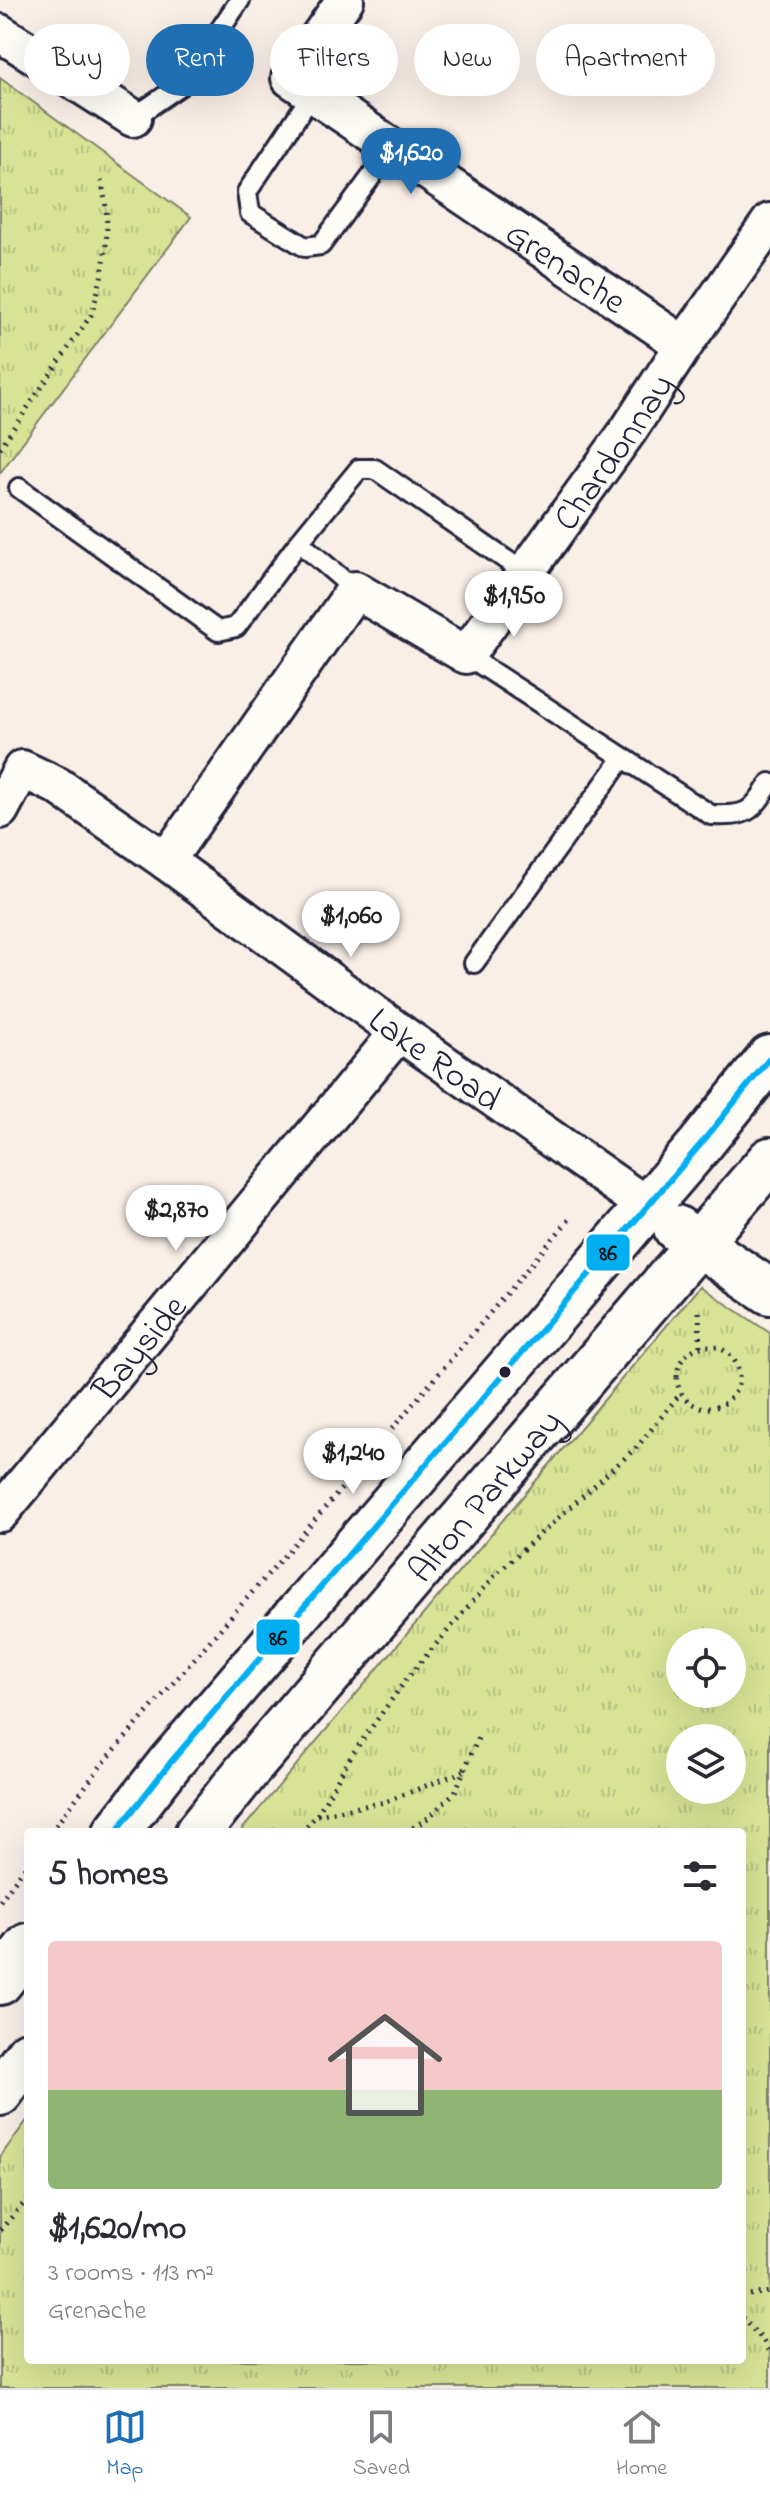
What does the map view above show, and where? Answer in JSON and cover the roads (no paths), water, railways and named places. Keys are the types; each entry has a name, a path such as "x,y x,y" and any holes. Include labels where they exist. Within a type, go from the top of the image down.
{"main road":[{"name":"Alton Parkway","path":"119,1828 170,1763 770,1058"},
{"name":"Alton Parkway","path":"201,1828 266,1748 770,1160"},
{"name":"Lake Road","path":"647,1206 698,1245 770,1292"},
{"path":"0,1982 24,1951"},
{"path":"0,2093 24,2060"}],"street":[{"name":"Grenache","path":"328,24 345,0"},
{"path":"0,33 133,118"},
{"name":"Grenache","path":"317,96 684,345"},
{"name":"Chardonnay","path":"466,655 628,431 770,222"},
{"path":"166,861 355,590 466,655"},
{"name":"Lake Road","path":"0,810 22,769 58,786 647,1206"},
{"name":"Bayside","path":"0,1513 399,1032"}],"lane":[{"path":"133,118 184,83 240,0"},
{"path":"311,96 247,192 250,213 305,247 321,245 393,147"},
{"path":"19,488 218,631 236,627 299,542 359,469 375,469 525,573"},
{"path":"299,542 355,590"},
{"path":"466,655 711,815 741,816 757,805 770,783"},
{"path":"474,963 623,758"}]}
